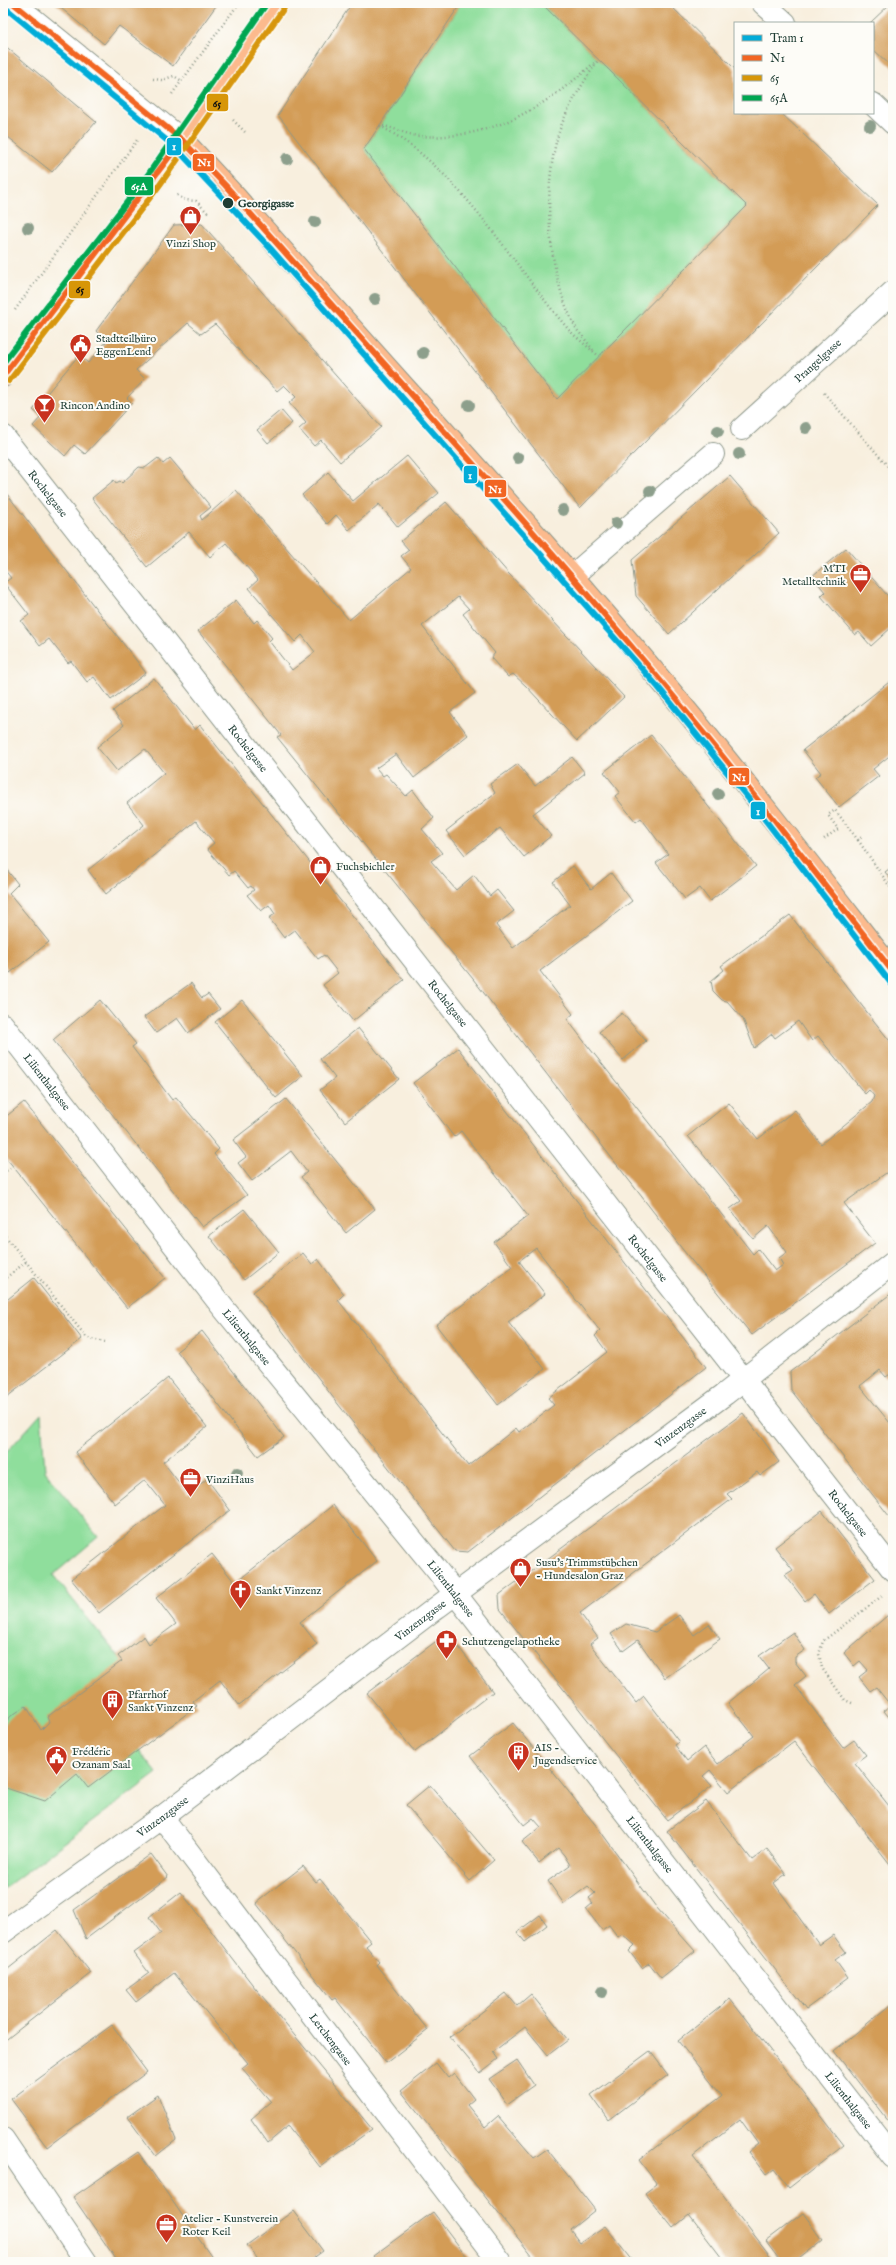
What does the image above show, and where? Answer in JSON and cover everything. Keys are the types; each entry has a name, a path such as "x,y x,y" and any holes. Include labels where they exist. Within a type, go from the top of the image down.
{"main road":[{"path":"3,376 182,140 277,3"},
{"path":"182,140 235,197 571,576 663,684 761,803 893,972"}],"street":[{"path":"13,3 182,140"},
{"path":"763,3 784,22"},
{"path":"874,105 893,123"},
{"name":"Prangelgasse","path":"742,429 893,292"},
{"name":"Rochelgasse","path":"3,436 893,1570"},
{"path":"571,576 713,454"},
{"name":"Lilienthalgasse","path":"3,1025 216,1298 455,1594 893,2157"},
{"name":"Vinzenzgasse","path":"3,1932 162,1817 455,1594 744,1380 893,1263"},
{"name":"Lerchengasse","path":"162,1817 500,2262"},
{"path":"3,2139 86,2262"}],"path":[{"path":"170,96 239,3"},
{"path":"598,60 575,96 560,130 549,182 549,232 562,293 578,330 598,356 570,330 464,198 422,155 401,137 380,126 418,136 455,135 484,130 511,121 539,106 565,89 598,60"},
{"path":"152,79 162,80 174,76 182,81"},
{"path":"233,120 246,132"},
{"path":"12,314 140,137"},
{"path":"184,200 196,201"},
{"path":"805,372 893,472"},
{"path":"824,839 838,829 828,816 835,810 858,840 893,891"},
{"path":"858,840 863,836"},
{"path":"3,1173 13,1166"},
{"path":"3,1233 87,1338 105,1342"},
{"path":"3,1280 26,1262"},
{"path":"852,1703 845,1700 822,1668 819,1654 823,1641 886,1593"}],"green space":[{"path":"461,3 541,3 747,206 557,399 364,149"},
{"path":"41,1414 45,1471 98,1537 53,1575 122,1661 139,1750 157,1773 3,1889 3,1456"}],"building":[{"path":"55,3 218,3 173,66 119,26 104,44"},
{"path":"352,3 461,3 364,149 557,399 747,206 541,3 668,3 734,68 734,114 782,114 878,205 580,508 278,115"},
{"path":"891,3 893,4 893,68 874,50 874,22 871,22"},
{"path":"3,44 96,122 52,172 3,133"},
{"path":"202,224 381,427 340,462 321,440 314,446 299,429 306,423 289,403 296,397 284,385 277,391 215,324 201,334 188,323 136,370 145,379 127,398 132,403 85,454 74,445 65,456 33,426 41,417 33,410 79,355 88,363 106,342 96,331 174,225"},
{"path":"281,410 292,423 268,443 257,430"},
{"path":"407,456 439,493 398,527 379,504 349,530 336,515 327,524 302,495 328,472 353,501"},
{"path":"158,458 163,464 170,458 211,507 200,516 202,520 236,490 349,620 411,568 401,556 409,550 401,541 446,502 509,574 624,697 577,741 526,686 513,674 508,677 491,658 495,653 463,614 469,609 458,597 422,626 475,693 450,712 468,735 414,778 396,754 376,768 383,776 386,774 406,796 413,790 434,818 422,829 442,853 431,861 456,890 474,875 490,896 497,890 514,911 496,925 513,948 570,905 553,882 573,866 591,889 611,873 632,901 540,971 573,1014 567,1019 583,1040 753,1254 758,1249 775,1271 783,1265 779,1258 787,1252 768,1226 753,1239 730,1209 741,1201 688,1136 729,1103 758,1139 795,1110 821,1144 872,1102 874,1096 869,1090 865,1094 818,1036 812,1041 798,1021 775,1038 772,1034 754,1048 743,1019 727,1001 722,1000 713,991 711,981 724,970 721,966 790,915 893,1045 893,1168 844,1203 875,1243 752,1335 683,1250 473,979 277,737 281,735 198,631 236,600 254,623 257,620 272,638 269,641 292,670 315,652 302,635 295,642 249,588 258,580 226,543 210,557 189,532 147,567 92,498 114,480 116,483 120,481 122,483 139,467 145,468"},
{"path":"730,476 779,533 669,634 636,596 632,560"},
{"path":"3,489 146,673 111,700 94,677 87,682 71,661 68,663 49,639 40,646 21,621 29,615 4,583 11,578 3,568"},
{"path":"846,548 893,602 893,626 871,646 859,632 855,635 821,596 825,592 812,576"},
{"path":"154,678 195,730 200,725 404,980 353,1021 323,985 338,973 324,955 318,959 295,930 284,938 269,918 275,914 269,905 261,911 247,895 254,890 251,886 248,888 234,871 229,875 207,849 214,843 196,821 106,894 88,870 144,825 127,803 164,773 145,749 117,771 97,747 124,725 113,711"},
{"path":"893,679 893,753 873,769 879,776 839,807 815,777 821,773 803,750"},
{"path":"651,735 756,866 710,901 700,888 685,899 656,863 668,854 641,818 636,822 615,796 620,792 604,772"},
{"path":"572,757 585,773 533,814 551,836 524,857 500,828 465,855 446,831 495,793 490,784 518,764 535,786"},
{"path":"3,865 18,884 9,893 49,942 10,973 3,964"},
{"path":"893,866 893,882 885,872"},
{"path":"191,983 202,998 208,994 220,1009 188,1033 177,1018 156,1033 144,1017"},
{"path":"100,1000 136,1044 132,1047 172,1100 176,1097 219,1149 214,1154 247,1195 202,1227 53,1040"},
{"path":"242,1000 303,1076 276,1098 215,1022"},
{"path":"622,1013 646,1041 623,1060 599,1032"},
{"path":"358,1028 399,1079 345,1122 320,1090 335,1078 320,1059"},
{"path":"458,1048 706,1367 468,1552 455,1551 338,1404 253,1292 303,1253 312,1264 318,1259 344,1294 338,1300 468,1466 516,1428 519,1432 554,1405 548,1398 607,1352 595,1336 600,1331 536,1248 519,1261 545,1294 508,1322 545,1369 498,1405 436,1325 512,1267 494,1242 528,1216 461,1131 454,1137 413,1083"},
{"path":"286,1099 375,1209 346,1233 301,1177 307,1172 291,1151 252,1181 238,1163 246,1157 233,1140"},
{"path":"24,1102 165,1278 127,1308 3,1154 3,1119"},
{"path":"244,1209 279,1252 244,1280 209,1236"},
{"path":"34,1278 82,1339 3,1400 3,1303"},
{"path":"893,1292 893,1372 886,1377 880,1370 860,1386 890,1423 893,1421 893,1521 791,1390 790,1372"},
{"path":"202,1331 284,1437 258,1456 177,1351"},
{"name":"VinziHaus","path":"168,1378 207,1427 163,1462 188,1494 207,1479 230,1510 99,1613 71,1579 165,1505 145,1480 115,1504 75,1452"},
{"path":"743,1413 779,1462 760,1476 757,1472 727,1494 732,1499 580,1613 598,1638 590,1644 636,1703 644,1696 679,1742 675,1745 687,1761 704,1747 718,1764 754,1736 728,1703 769,1669 759,1656 793,1632 805,1650 795,1657 795,1662 806,1676 795,1685 843,1748 854,1740 866,1755 855,1763 893,1811 893,1868 794,1741 728,1792 710,1770 703,1776 712,1786 667,1820 500,1609 499,1595"},
{"path":"333,1505 377,1561 300,1622 317,1644 239,1705 220,1680 193,1701 197,1706 88,1788 77,1774 45,1801 3,1787 3,1725 11,1716 26,1706 41,1730 49,1722 47,1717 122,1661 118,1656 144,1636 149,1644 176,1624 156,1598 212,1554 235,1583"},
{"path":"822,1511 875,1579 829,1614 814,1594 805,1601 785,1575 793,1570 775,1547"},
{"path":"679,1615 694,1635 709,1624 720,1639 665,1678 638,1640 623,1651 611,1634 626,1624 655,1632"},
{"path":"888,1615 893,1621 893,1722 884,1711 891,1706 876,1687 870,1691 859,1677 868,1670 860,1661 854,1666 844,1653"},
{"path":"454,1641 493,1692 415,1752 367,1693 435,1642"},
{"path":"513,1723 598,1828 656,1907 695,1951 661,1978 649,1963 642,1968 629,1951 635,1945 622,1934 618,1937 609,1925 602,1930 586,1909 593,1903 589,1898 595,1893 588,1886 564,1904 548,1881 570,1865 564,1855 558,1848 539,1863 522,1842 541,1827 533,1818 524,1825 470,1756"},
{"path":"430,1785 494,1860 470,1881 406,1805"},
{"path":"706,1801 752,1860 767,1849 786,1874 774,1883 819,1945 833,1935 846,1952 835,1960 848,1978 806,2009 667,1831"},
{"path":"151,1854 168,1877 86,1939 74,1910"},
{"path":"303,1866 316,1882 320,1879 371,1942 366,1946 379,1962 376,1965 428,2030 386,2063 335,1998 332,2000 256,1903"},
{"path":"181,1892 252,1984 372,2129 320,2167 288,2126 268,2143 251,2119 271,2102 242,2068 248,2063 174,1973 136,2002 126,1990 149,1973 134,1953 161,1933 149,1917"},
{"path":"540,1915 547,1925 525,1942 517,1932"},
{"path":"57,1930 91,1973 3,2042 3,1973"},
{"path":"506,1993 517,2006 531,1994 568,2040 548,2055 525,2027 493,2052 498,2059 480,2073 450,2037"},
{"path":"730,1999 844,2145 789,2188 774,2169 766,2175 748,2152 758,2144 740,2119 693,2156 775,2262 725,2262 689,2215 673,2228 645,2193 657,2184 639,2160 722,2096 678,2041"},
{"path":"890,2005 893,2009 893,2127 834,2051"},
{"path":"112,2025 147,2072 47,2147 11,2099"},
{"path":"650,2051 668,2075 609,2120 591,2095"},
{"path":"517,2060 534,2085 507,2104 489,2079"},
{"path":"436,2063 448,2078 454,2073 474,2099 467,2105 485,2127 498,2116 534,2158 547,2149 595,2210 570,2230 580,2243 605,2226 634,2262 537,2262 401,2091"},
{"path":"158,2095 176,2140 156,2156 127,2117"},
{"path":"138,2152 215,2262 118,2262 73,2197"},
{"path":"293,2211 323,2251 308,2262 260,2262 247,2245"},
{"path":"433,2212 471,2262 377,2262 373,2256"},
{"path":"803,2213 823,2240 795,2262 782,2262 766,2241"}],"tram line":[{"name":"1","path":"3,6 176,148 270,248 658,687 756,808 893,986"}],"transit line":[{"name":"N1","path":"13,3 182,140 225,185 501,495 663,684 722,755 893,972"},
{"name":"65A","path":"3,363 147,176 267,3"},
{"name":"65","path":"9,381 159,186 284,8"},
{"name":"N1","path":"3,376 182,140"}],"place":[{"name":"Georgigasse","path":"228,203"},
{"name":"Vinzi Shop","path":"191,236"},
{"name":"Stadtteilbüro EggenLend","path":"81,364"},
{"name":"Rincon Andino","path":"45,424"},
{"name":"MTI Metalltechnik","path":"861,594"},
{"name":"Fuchsbichler","path":"321,886"},
{"name":"VinziHaus","path":"191,1498"},
{"name":"Susu's Trimmstübchen - Hundesalon Graz","path":"520,1588"},
{"name":"Sankt Vinzenz","path":"240,1610"},
{"name":"Schutzengelapotheke","path":"446,1660"},
{"name":"Pfarrhof Sankt Vinzenz","path":"113,1720"},
{"name":"AIS - Jugendservice","path":"518,1772"},
{"name":"Frédéric Ozanam Saal","path":"57,1776"},
{"name":"Atelier - Kunstverein Roter Keil","path":"167,2244"}]}
